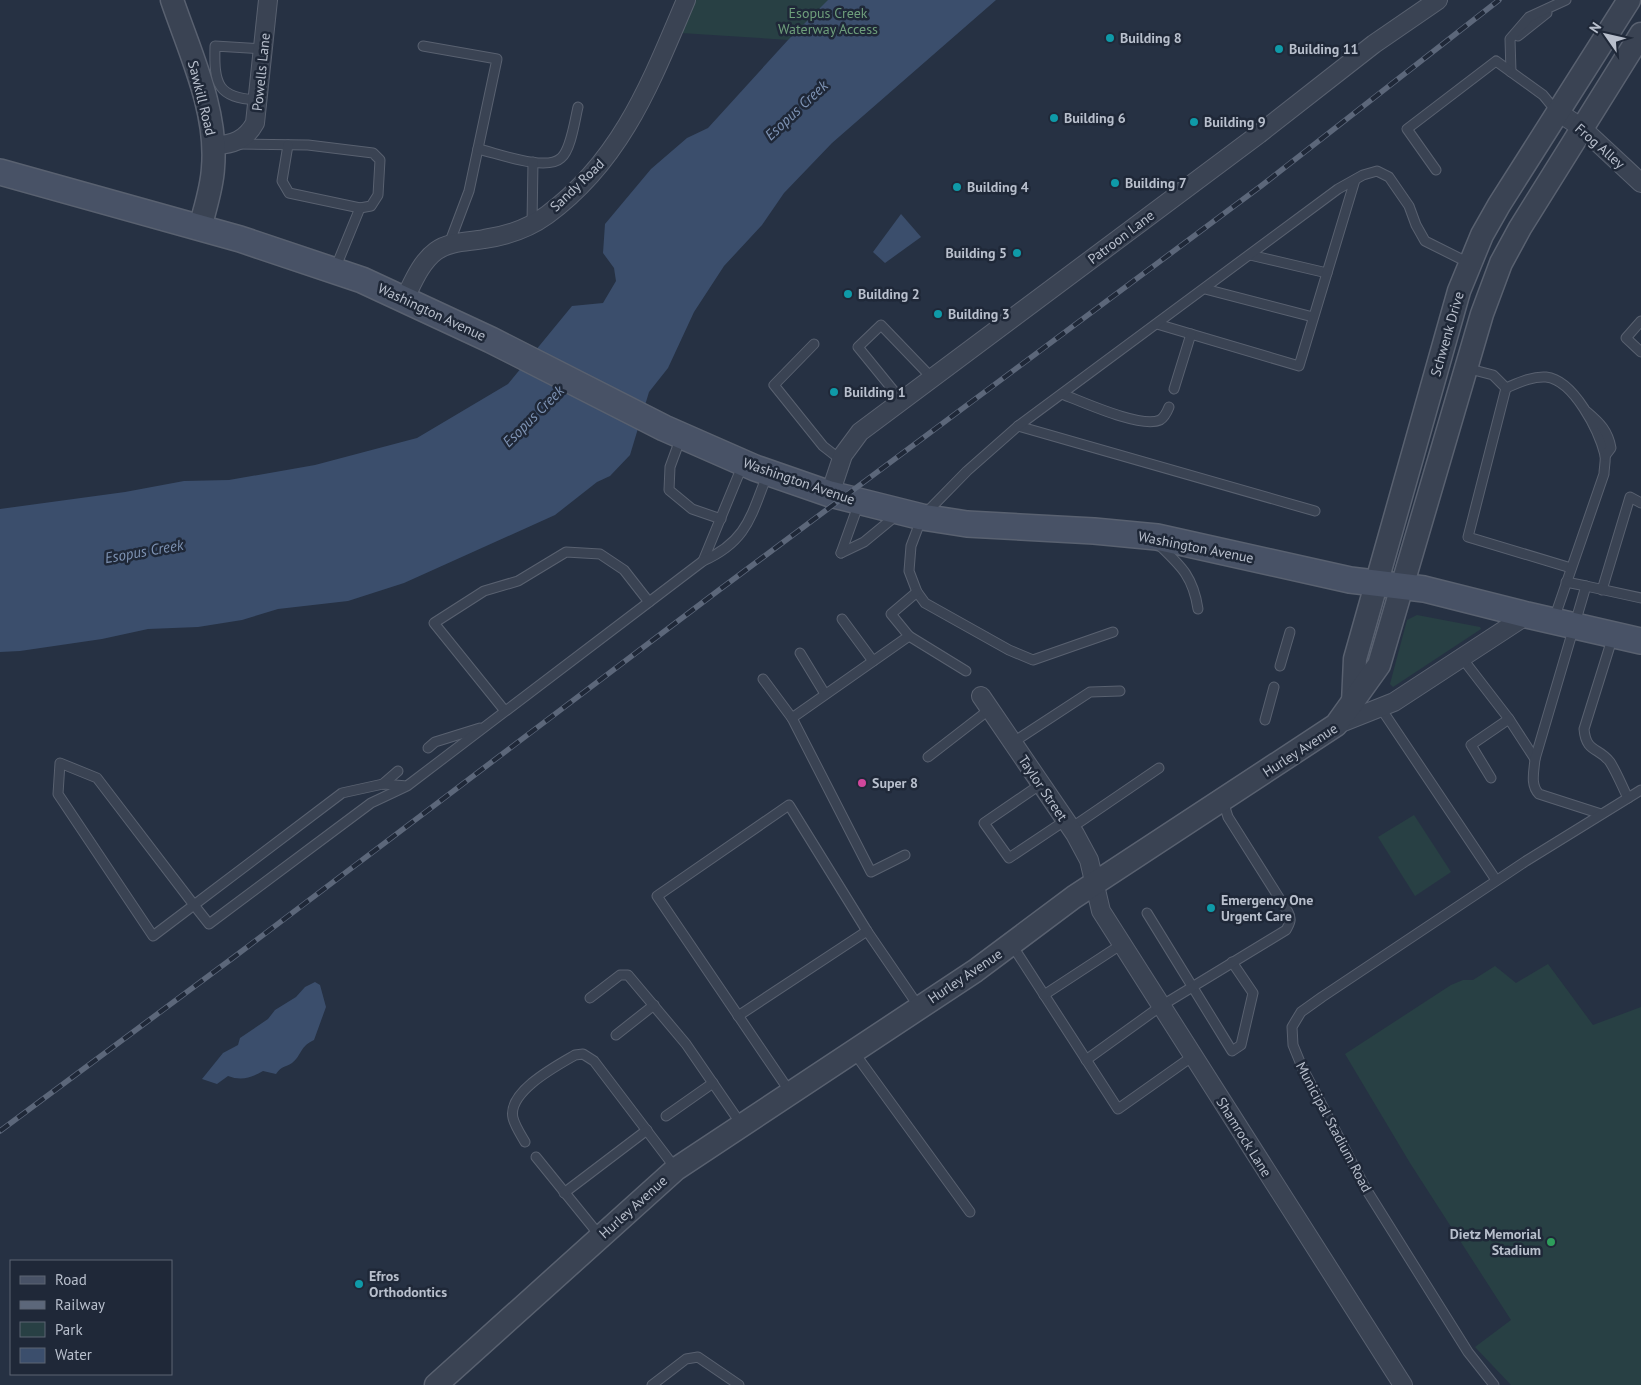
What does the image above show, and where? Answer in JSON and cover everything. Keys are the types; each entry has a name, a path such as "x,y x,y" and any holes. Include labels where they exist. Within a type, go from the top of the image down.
{"main road":[{"name":"Washington Avenue","path":"0,172 200,228 334,270 405,298 673,431 768,473 830,494 911,515 1002,527 1094,531 1150,536 1350,580 1424,589 1641,641"}],"street":[{"name":"Sawkill Road","path":"172,0 222,145 200,228"},
{"name":"Powells Lane","path":"222,145 240,141 249,134 255,123 268,0"},
{"name":"Sandy Road","path":"405,298 426,261 436,251 449,245 505,235 532,223 560,205 586,181 622,135 650,84 686,0"},
{"name":"Patroon Lane","path":"830,494 841,460 851,442 860,432 1259,134 1374,44 1438,0"},
{"name":"Schwenk Drive","path":"1353,703 1354,659 1459,291 1470,263 1499,205 1629,0"},
{"path":"1637,0 1641,2"},
{"name":"Schwenk Drive","path":"1336,725 1379,665 1482,314 1502,264 1520,228 1641,34"},
{"name":"Frog Alley","path":"1558,112 1582,128 1641,183"},
{"name":"Hurley Avenue","path":"444,1383 600,1236 676,1169 919,1007 1095,884 1336,725 1394,702 1527,615"},
{"name":"Taylor Street","path":"985,703 1069,824 1089,860 1095,884"},
{"name":"Shamrock Lane","path":"1095,884 1101,911 1403,1385"}],"lane":[{"path":"1510,72 1510,39 1529,18 1564,1"},
{"path":"258,100 229,96 221,87 217,77 215,46 263,49"},
{"path":"423,46 498,59 469,192 449,245"},
{"path":"1436,170 1407,129 1496,61 1543,95 1558,112"},
{"path":"478,149 533,162 552,163 562,158 568,147 578,106"},
{"path":"222,145 288,145 373,153 380,160 378,195 371,206 360,208 290,193 282,181 288,145"},
{"path":"532,223 533,162"},
{"path":"859,502 841,553 911,515 967,471 1018,426 1338,189 1355,180 1377,172 1389,177 1409,206 1416,225 1425,241 1470,263"},
{"path":"1157,324 1299,366 1355,180"},
{"path":"334,270 360,208"},
{"path":"1250,255 1327,273"},
{"path":"1205,289 1314,317"},
{"path":"1641,320 1626,338 1641,352"},
{"path":"902,401 858,347 881,325 932,378"},
{"path":"1174,389 1191,334"},
{"path":"814,344 774,385 823,446 841,460"},
{"path":"1466,368 1493,374 1506,388"},
{"path":"1506,388 1526,379 1547,377 1560,384 1576,397 1586,411 1605,456 1604,474 1566,582 1564,624 1535,759 1534,784 1538,794 1601,814"},
{"path":"1506,388 1468,537 1571,568"},
{"path":"1062,394 1117,414 1148,421 1159,420 1166,414 1169,407"},
{"path":"1018,426 1315,511"},
{"path":"673,431 669,490 692,509 721,519"},
{"path":"703,561 744,463"},
{"path":"407,786 383,784 342,793 194,905 153,936 58,794 60,763 97,778 194,905 209,924 371,803 407,786 703,561 722,552 746,528 768,473"},
{"path":"1602,590 1630,497 1641,503"},
{"path":"911,515 909,571 916,592 925,603 1009,650 1033,660 1113,632"},
{"path":"1150,536 1178,563 1188,577 1195,590 1198,609"},
{"path":"506,711 434,623 484,591 518,581 566,552 600,554 624,570 649,602"},
{"path":"1566,582 1641,598"},
{"path":"1564,624 1586,586"},
{"path":"916,592 891,614 909,636 966,671"},
{"path":"842,619 873,661"},
{"path":"1280,666 1290,632"},
{"path":"1613,635 1584,729 1588,745 1608,759 1628,798"},
{"path":"792,718 909,636"},
{"path":"800,653 825,694"},
{"path":"1462,658 1509,719 1535,759"},
{"path":"764,679 792,718 871,872 905,854"},
{"path":"1265,720 1274,687"},
{"path":"1012,742 1090,692 1120,691"},
{"path":"928,758 985,703"},
{"path":"1380,707 1496,880"},
{"path":"1491,778 1471,745 1509,719"},
{"path":"428,748 435,742 487,726"},
{"path":"1041,784 984,823 1009,858 1069,824 1159,768"},
{"path":"383,784 398,771"},
{"name":"Municipal Stadium Road","path":"1494,1385 1468,1352 1366,1189 1302,1067 1293,1045 1292,1027 1301,1012 1322,996 1496,880 1641,790"},
{"path":"1086,1060 1161,1006 1286,930 1291,917 1228,817 1223,801"},
{"path":"790,1092 657,896 790,805 867,931 919,1007"},
{"path":"1147,913 1232,1051 1241,1045 1253,993 1232,962"},
{"path":"738,1016 867,931"},
{"path":"1011,944 1118,1109 1193,1056"},
{"path":"1044,995 1122,944"},
{"path":"590,998 620,975 625,974 654,1005 713,1083 741,1124"},
{"path":"616,1035 654,1005"},
{"path":"853,1051 970,1212"},
{"path":"525,1142 513,1116 515,1102 523,1090 575,1055 583,1054 594,1061 676,1169"},
{"path":"666,1116 713,1083"},
{"path":"564,1193 647,1130"},
{"path":"536,1157 600,1236"},
{"path":"652,1385 686,1359 698,1357 739,1385"}],"green space":[{"name":"Esopus Creek Waterway Access","path":"694,0 896,0 852,44 681,33"},
{"path":"1417,615 1480,627 1481,629 1393,687 1390,684 1407,620"},
{"path":"1414,815 1451,872 1415,896 1378,837"},
{"name":"Dietz Memorial Stadium","path":"1548,964 1593,1025 1641,1007 1641,1385 1511,1385 1475,1347 1511,1320 1410,1163 1345,1054 1451,985 1463,980 1473,980 1495,966 1516,983"}],"water":[{"name":"Esopus Creek","path":"828,0 996,0 832,143 784,193 762,225 724,266 694,312 668,368 649,392 630,455 610,476 597,482 555,515 404,583 348,601 278,609 242,620 198,627 148,629 102,639 20,651 0,652 0,509 125,492 184,481 229,480 315,465 417,438 508,384 572,306 603,303 616,281 614,268 603,253 605,224 651,169 687,138 708,128 788,40"},
{"path":"901,214 921,237 885,263 873,252"},
{"path":"315,982 320,985 326,1007 314,1040 306,1045 292,1063 282,1068 276,1074 263,1071 246,1078 228,1076 217,1084 202,1079 223,1053 238,1045 240,1038 268,1019 275,1010 296,997 305,987"}],"railway":[{"path":"0,1131 234,957 719,590 1261,186 1499,0"}],"place":[{"name":"Building 8","path":"1110,38"},
{"name":"Building 11","path":"1279,49"},
{"name":"Building 6","path":"1054,118"},
{"name":"Building 9","path":"1194,122"},
{"name":"Building 7","path":"1115,183"},
{"name":"Building 4","path":"957,187"},
{"name":"Building 5","path":"1017,253"},
{"name":"Building 2","path":"848,294"},
{"name":"Building 3","path":"938,314"},
{"name":"Building 1","path":"834,392"},
{"name":"Super 8","path":"862,783"},
{"name":"Emergency One Urgent Care","path":"1211,908"},
{"name":"Dietz Memorial Stadium","path":"1551,1242"},
{"name":"Efros Orthodontics","path":"359,1284"}]}
